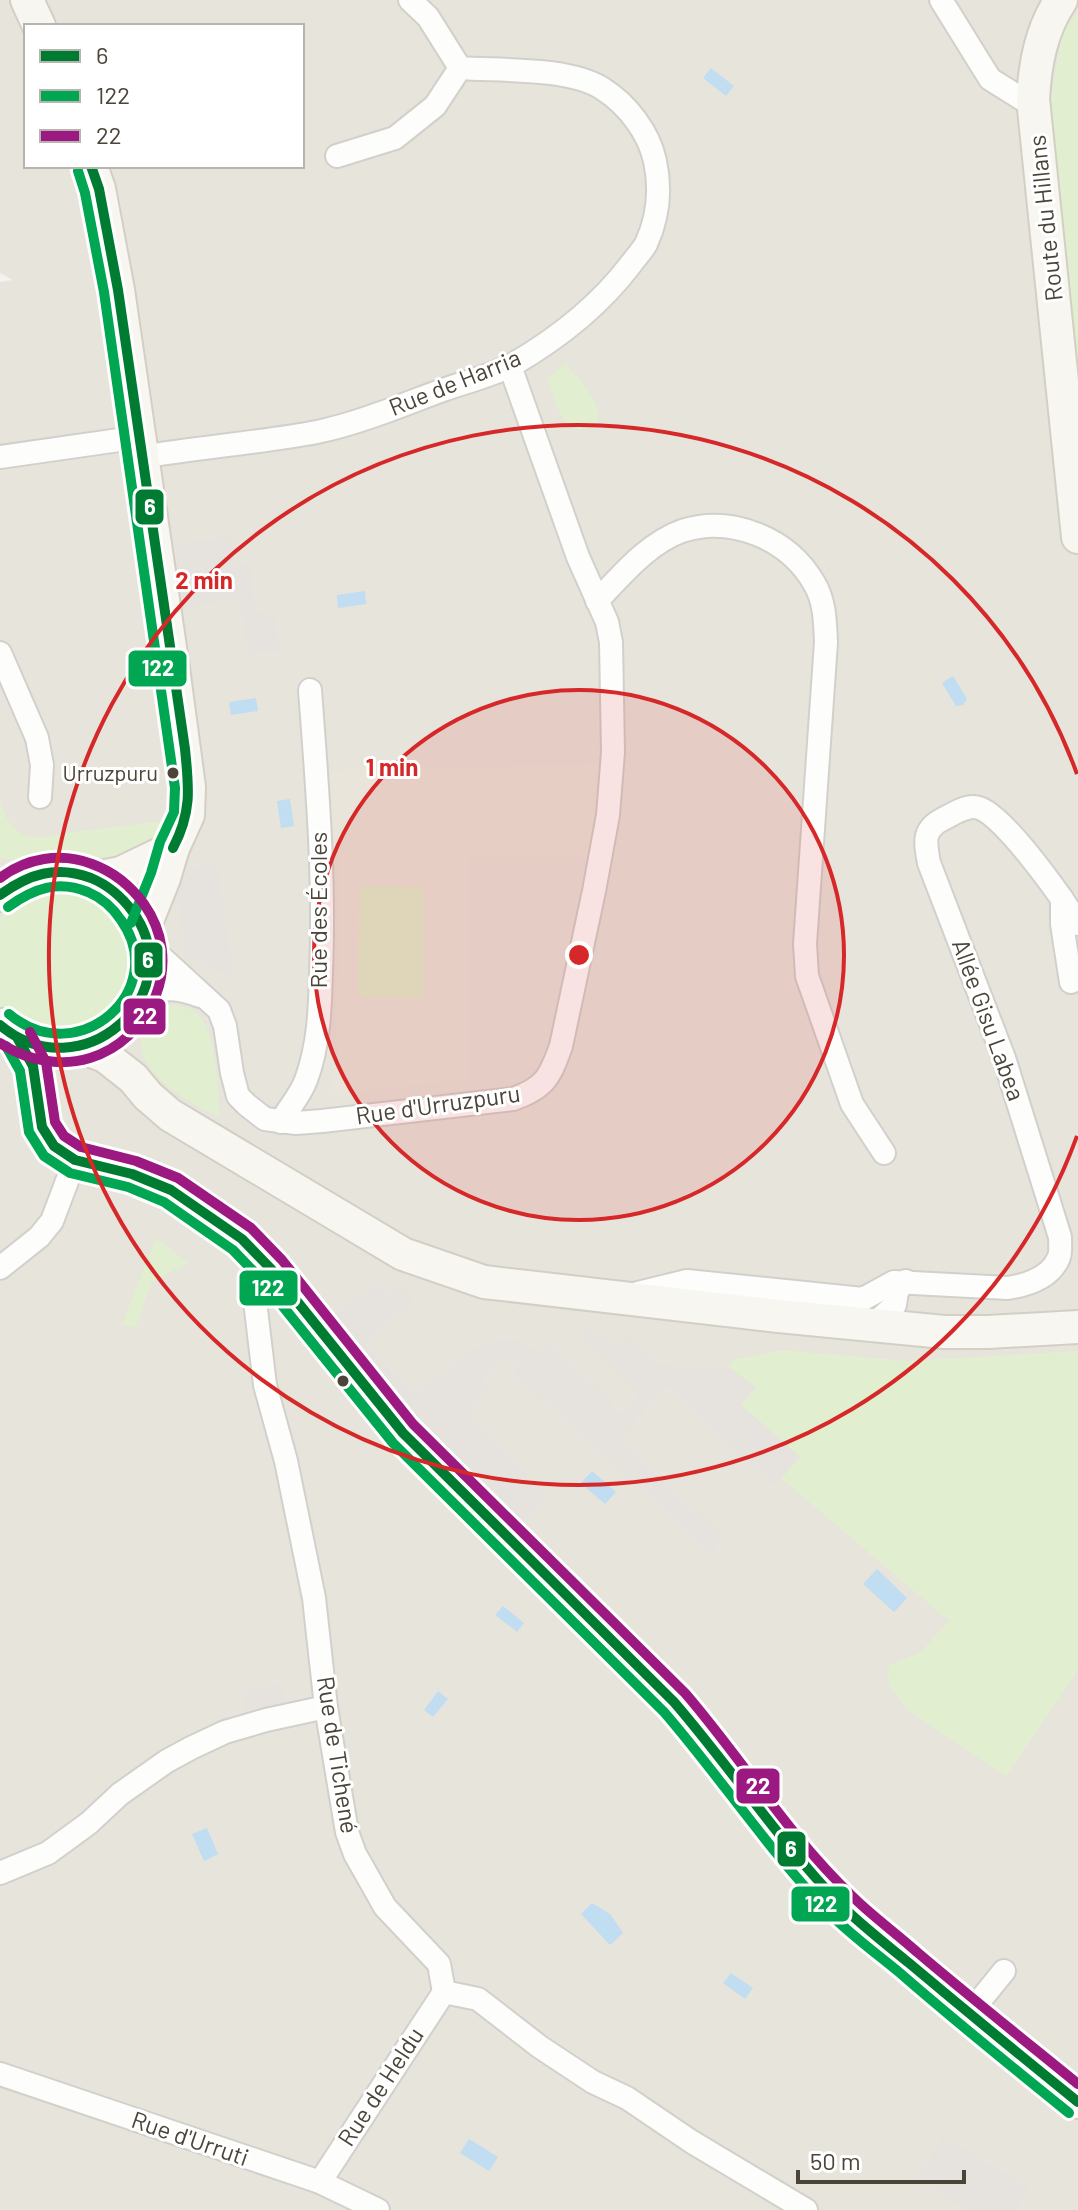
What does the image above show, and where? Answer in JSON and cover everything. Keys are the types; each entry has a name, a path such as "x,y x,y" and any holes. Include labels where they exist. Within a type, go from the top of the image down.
{"street":[{"path":"27,0 38,24"},
{"path":"337,156 395,138 435,106 460,68 428,17 410,0"},
{"path":"941,0 990,79 1022,99 1033,99"},
{"name":"Route du Hillans","path":"1061,0 1040,44 1033,99 1078,537"},
{"name":"Rue de Harria","path":"0,457 318,432 358,421 510,366 568,327 611,291 645,246 655,218 657,172 652,148 644,133 624,106 602,88 576,78 460,68"},
{"path":"92,168 99,189 118,290 189,787 188,815 173,848 146,937"},
{"name":"Rue d'Urruzpuru","path":"146,937 219,1010 225,1026 238,1096 265,1119 281,1122 322,1121 513,1099 542,1086 552,1071 561,1046 605,838 613,774 611,642 607,622 578,557 510,366"},
{"path":"597,601 625,571 659,543 680,532 707,525 742,528 775,542 815,583 825,610 826,642 805,944 807,976 852,1104 884,1153"},
{"path":"0,653 37,738 42,765 40,797"},
{"name":"Rue des Écoles","path":"281,1122 298,1099 318,1036 323,932 319,811 310,690"},
{"name":"Allée Gisu Labea","path":"621,1297 687,1281 863,1299 894,1282 1008,1288 1026,1285 1046,1274 1059,1257 1060,1237 1004,1058 929,863 925,839 933,824 977,806 990,813 1037,864 1078,924"},
{"path":"95,878 121,873 173,848"},
{"path":"7,882 45,872 70,872 95,878 115,890 132,907 146,937 149,970 143,993 126,1021 105,1037 78,1048 53,1073 39,1101"},
{"path":"1062,897 1062,924 1071,982"},
{"path":"143,993 180,989 206,998"},
{"path":"126,1021 133,1078"},
{"path":"9,1032 46,1048 78,1048 105,1056 133,1078 170,1115 403,1254 484,1282 958,1332 1078,1327"},
{"path":"9,1032 33,1066 42,1127 54,1146 75,1160 132,1174 171,1190 242,1239 271,1269 403,1433 674,1702 710,1744 769,1824 843,1907 1078,2102"},
{"path":"0,1268 39,1237 52,1221 75,1160"},
{"name":"Rue de Tichené","path":"271,1269 255,1281 254,1303 265,1385 286,1461 314,1598 326,1707 347,1832 355,1854 385,1907 439,1964 443,1989"},
{"path":"873,1325 895,1305 897,1291 906,1281"},
{"path":"0,1873 48,1853 89,1823 120,1794 191,1748 225,1732 326,1707"},
{"path":"969,2014 1004,1971"},
{"path":"443,1989 478,1999 540,2047 593,2082 627,2098 692,2142 806,2210"},
{"name":"Rue de Heldu","path":"320,2182 443,1989"},
{"name":"Rue d'Urruti","path":"0,2074 320,2182 378,2210"}],"shaded area":[{"path":"0,0 1078,0 1078,13 1063,31 1050,104 1078,362 1078,2210 0,2210 0,282 13,280 0,273"},
{"path":"231,536 234,564 250,563 255,609 276,618 280,651 248,655 240,599 184,608 174,545"},
{"path":"601,763 592,857 469,857 470,1079 329,1095 337,1061 339,857 332,827 327,771"},
{"path":"217,864 234,979 212,970 202,960 186,961 176,886 189,868"},
{"path":"376,1280 390,1295 401,1286 414,1301 366,1344 416,1395 469,1349 507,1338 541,1351 550,1342 612,1402 610,1405 620,1414 634,1400 635,1389 580,1336 589,1326 614,1345 625,1335 657,1365 728,1367 756,1387 741,1405 800,1457 774,1486 667,1387 619,1440 725,1537 710,1554 512,1372 520,1363 508,1359 482,1381 490,1390 467,1416 551,1497 521,1527 415,1422 347,1344 331,1319"},
{"path":"281,1683 286,1706 247,1714 242,1691"},
{"path":"942,2135 1029,2188 1016,2210 965,2210 917,2180"}],"green space":[{"path":"1078,13 1078,362 1050,104 1063,31"},
{"path":"566,363 594,401 598,418 595,426 575,428 557,407 547,378"},
{"path":"0,801 9,822 23,834 31,836 164,821 152,840 139,852 107,862 52,853 20,860 0,858"},
{"path":"359,886 423,887 423,998 358,997"},
{"path":"54,887 85,891 99,897 122,918 137,963 130,993 98,1027 53,1037 10,1018 0,1006 0,918 24,898"},
{"path":"171,1005 195,1012 208,1032 215,1061 220,1116 178,1094 152,1071 144,1058 141,1043 145,1023 154,1012"},
{"path":"156,1238 188,1263 152,1282 135,1328 122,1324"},
{"path":"782,1350 907,1361 1078,1351 1078,1671 1006,1776 908,1710 888,1684 889,1665 920,1653 949,1621 781,1478 800,1457 741,1405 756,1387 728,1367 733,1360"}],"water":[{"path":"711,68 734,86 726,96 703,78"},
{"path":"365,591 366,604 338,608 337,595"},
{"path":"953,676 967,699 963,705 956,706 942,683"},
{"path":"256,698 258,711 231,715 229,702"},
{"path":"290,799 294,826 281,828 277,801"},
{"path":"592,1471 616,1492 605,1504 581,1483"},
{"path":"877,1569 907,1598 894,1612 863,1584"},
{"path":"503,1606 524,1623 517,1632 495,1615"},
{"path":"438,1691 448,1699 433,1717 424,1710"},
{"path":"207,1828 218,1854 204,1861 192,1834"},
{"path":"592,1903 610,1914 623,1933 610,1945 581,1914"},
{"path":"731,1973 753,1988 745,1999 723,1983"},
{"path":"469,2139 498,2157 489,2171 460,2153"}],"transit line":[{"name":"6","path":"92,168 99,189 118,290 185,749 188,800 173,848"},
{"name":"122","path":"78,171 104,292 175,788 174,812 131,923"},
{"name":"22","path":"0,878 21,866 44,859 68,858 92,864 121,880 144,904 156,925 162,948 162,972 156,995 144,1018 129,1036 110,1049 90,1058 68,1062 45,1061 23,1055 0,1043"},
{"name":"6","path":"0,895 43,874 66,872 91,878 124,901 148,943 148,974 138,1002 119,1025 93,1041 63,1048 31,1043 0,1025"},
{"name":"122","path":"8,907 27,895 56,886 77,888 93,894 121,920 133,947 134,972 126,996 110,1015 88,1028 63,1034 36,1029 9,1014"},
{"name":"22","path":"30,1032 46,1062 55,1122 64,1136 81,1147 136,1161 178,1178 251,1228 282,1260 413,1424 685,1693 829,1872 876,1917 1078,2084"},
{"name":"6","path":"18,1039 33,1066 42,1127 54,1146 75,1160 132,1174 171,1190 242,1239 271,1269 403,1433 674,1702 796,1855 840,1904 1078,2102"},
{"name":"122","path":"6,1046 20,1071 29,1132 44,1156 70,1173 128,1187 164,1202 233,1250 260,1278 393,1443 664,1712 786,1865 830,1914 1069,2113"}],"place":[{"name":"Urruzpuru","path":"173,773"}]}
